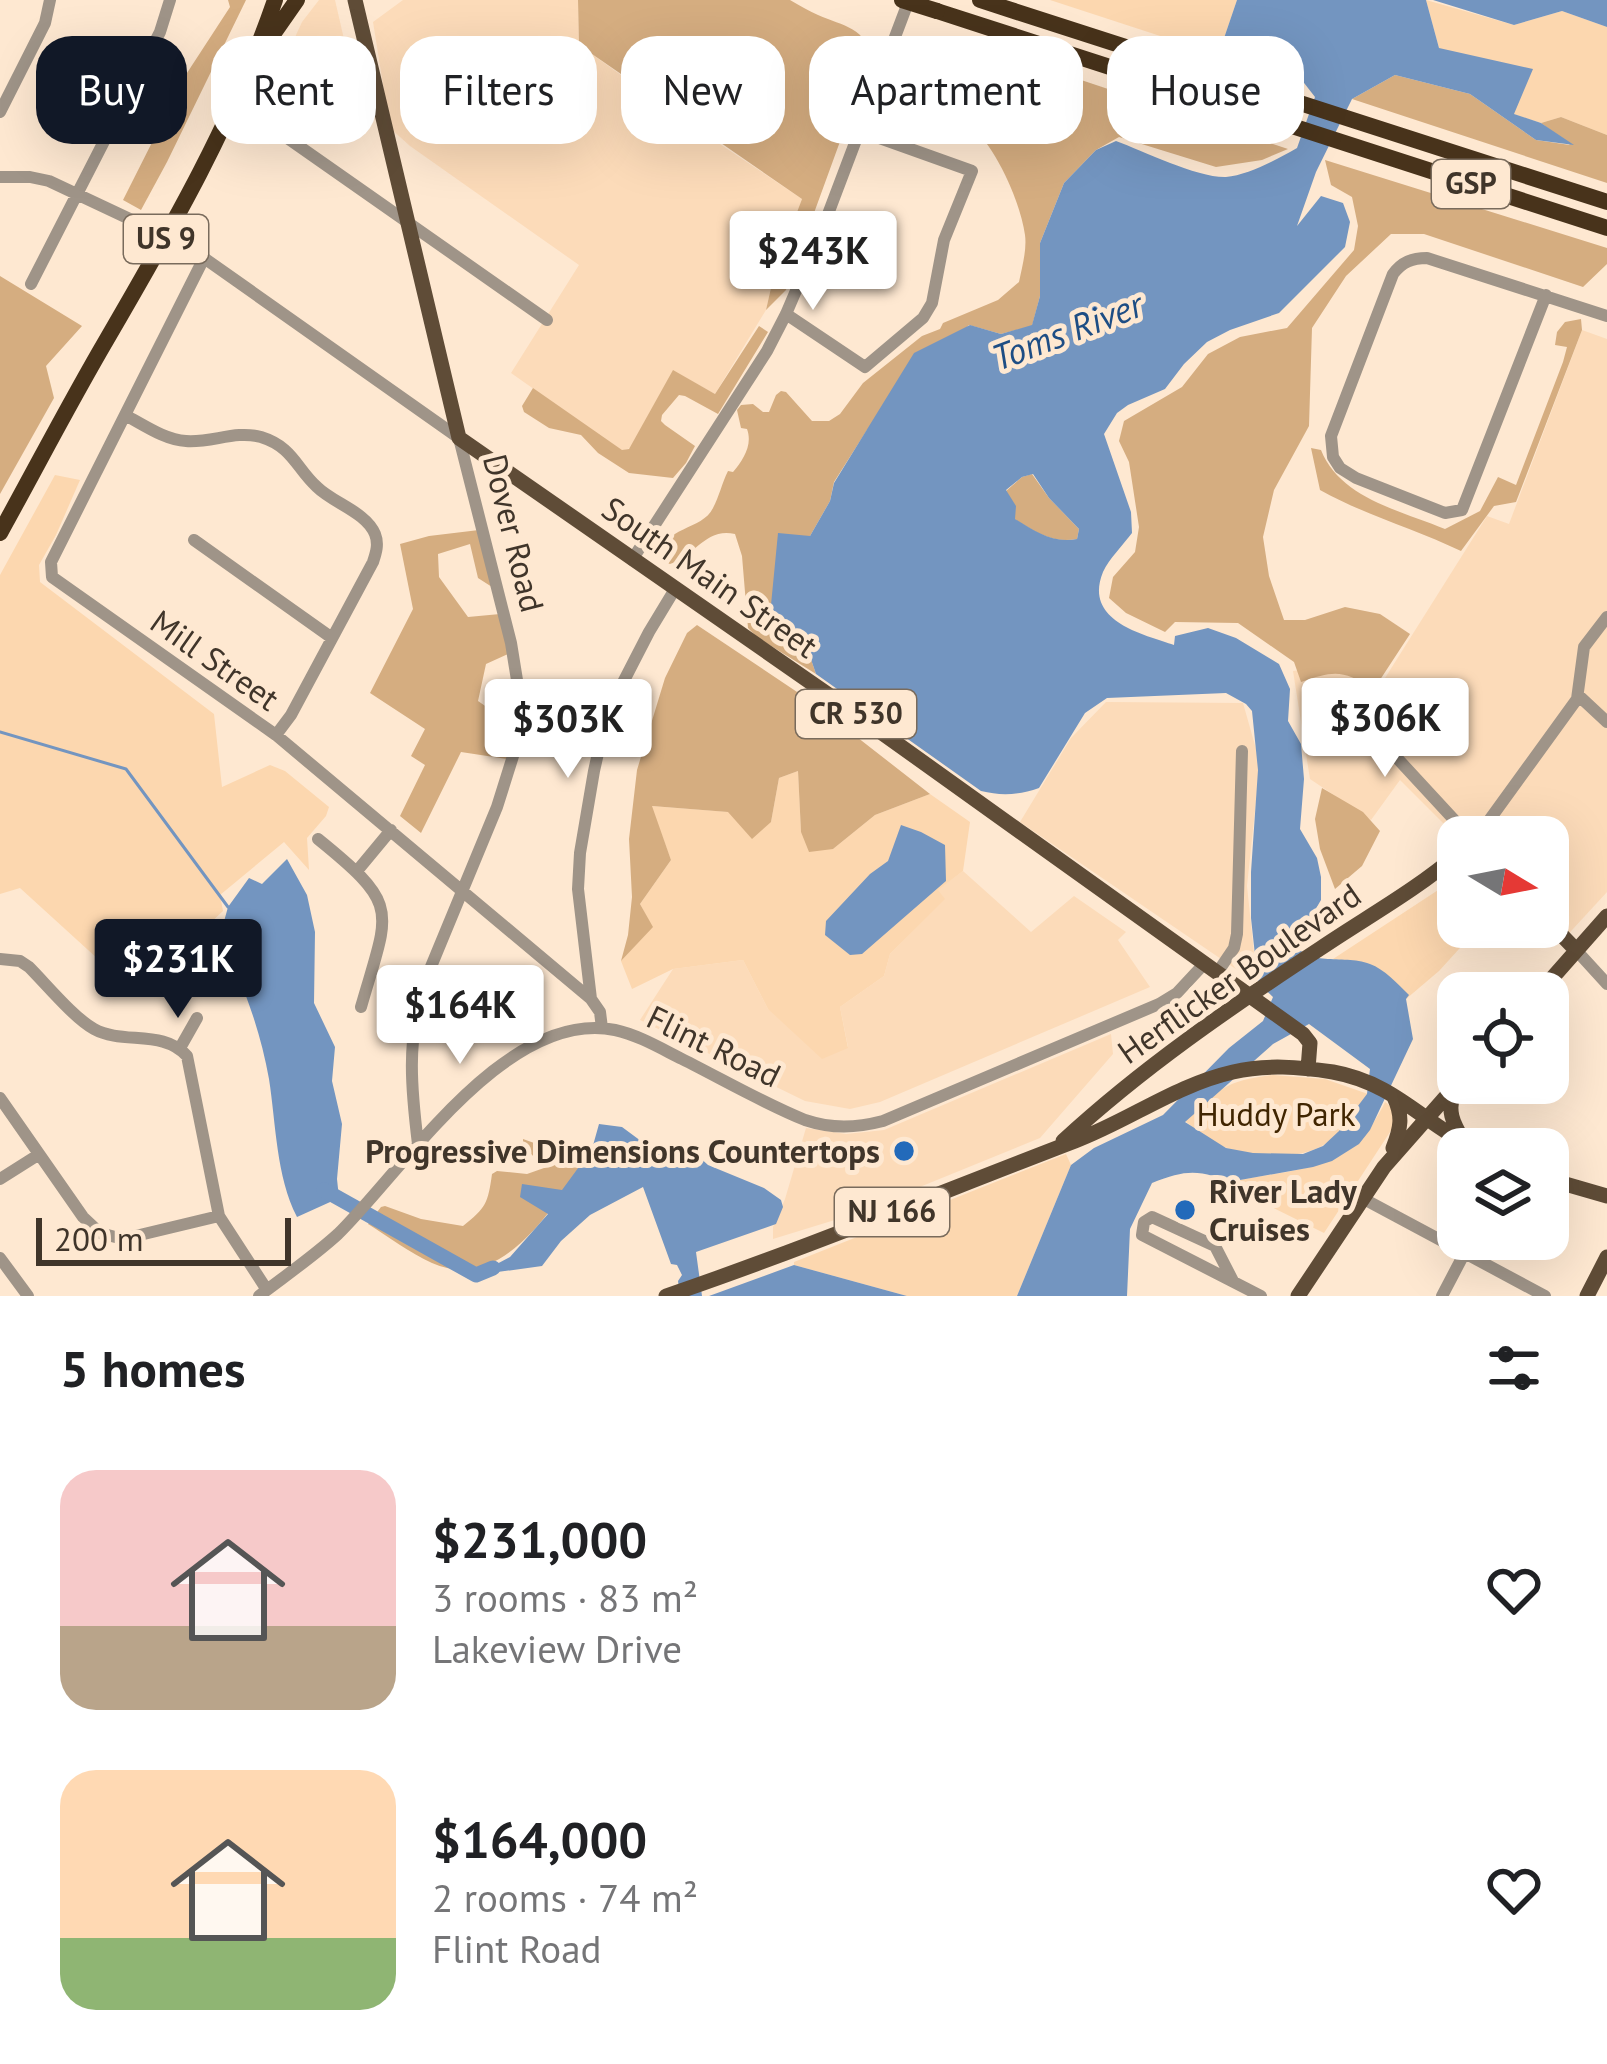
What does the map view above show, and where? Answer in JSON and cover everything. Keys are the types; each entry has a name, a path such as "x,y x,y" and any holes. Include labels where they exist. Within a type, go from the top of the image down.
{"highway":[{"name":"US 9","path":"262,36 274,0"},
{"name":"US 9","path":"272,36 297,0"},
{"name":"GSP","path":"905,0 1607,228"},
{"name":"GSP","path":"980,0 1607,202"},
{"name":"US 9","path":"0,533 167,238 215,144"}],"main road":[{"name":"Dover Road","path":"355,0 459,438"},
{"name":"South Main Street","path":"459,438 1257,996 1310,1042 1308,1069"},
{"name":"Herflicker Boulevard","path":"1058,1146 1147,1071 1437,871"},
{"path":"1557,972 1607,916"},
{"path":"1569,943 1576,950"},
{"name":"NJ 166","path":"666,1296 1115,1124 1183,1088 1223,1074 1263,1067 1308,1069 1367,1082 1443,1128"},
{"path":"1384,1167 1401,1121 1392,1093"},
{"path":"1298,1296 1384,1167 1439,1104"},
{"path":"1569,1185 1607,1196"},
{"path":"1587,1296 1607,1257"}],"street":[{"path":"0,112 5,88 45,23 50,0"},
{"path":"32,284 160,32 170,0"},
{"path":"893,36 905,0"},
{"path":"296,144 547,320"},
{"path":"632,560 767,351 815,248 855,144"},
{"path":"786,314 865,368 923,318 932,303 944,240 972,171 898,144"},
{"name":"South Main Street","path":"0,177 49,181 187,246 459,438"},
{"name":"Mill Street","path":"203,258 52,562 52,577 276,735 392,830 591,999 600,1012 602,1028"},
{"path":"1546,296 1462,510 1451,514 1356,478 1340,467 1330,445 1336,423 1393,274 1402,263 1427,258 1546,296 1601,314"},
{"path":"125,415 182,441 238,434 271,441 298,461 316,487 366,522 377,542 374,562 276,735"},
{"name":"Dover Road","path":"418,1144 410,1067 415,1014 511,766 522,711 511,643 459,438"},
{"path":"194,540 332,638"},
{"path":"591,999 578,889 594,771 615,698 676,589"},
{"path":"1489,816 1578,695 1584,647 1607,617"},
{"path":"1336,692 1454,816"},
{"path":"1578,695 1607,722"},
{"path":"1211,968 1234,948 1238,934 1242,752"},
{"path":"357,871 392,830"},
{"path":"318,839 357,871 381,902 382,932 362,1006"},
{"path":"1576,950 1607,984"},
{"path":"0,959 29,967 94,1029 155,1039 180,1048 187,1056 219,1216 263,1293"},
{"name":"Flint Road","path":"263,1293 337,1235 454,1105 503,1065 553,1037 575,1030 617,1030 805,1120 862,1126 1159,1004 1211,968"},
{"path":"180,1048 196,1018"},
{"path":"0,1098 92,1227 123,1239 219,1216"},
{"path":"0,1179 38,1155"},
{"path":"1362,1198 1437,1239"},
{"path":"1233,1281 1215,1246 1152,1217 1144,1222 1142,1235 1261,1296"},
{"path":"0,1258 28,1296"},
{"path":"1442,1296 1461,1260"},
{"path":"1476,1260 1545,1296"}],"shaded area":[{"path":"228,0 246,0 228,36 211,36 230,7"},
{"path":"319,0 335,0 343,36 296,36"},
{"path":"403,0 578,0 579,36 400,36 400,137 390,128 373,22"},
{"path":"578,0 790,0 861,36 809,36 809,144 839,144 786,290 766,310 775,270 802,199 722,144 785,144 785,36 621,36 621,74 597,57 597,36 579,36"},
{"path":"211,36 211,72 187,121 187,73"},
{"path":"597,58 621,75 621,144 720,144 802,199 775,269 766,310 715,394 673,371 630,448 622,451 511,373 579,265 410,146 597,144"},
{"path":"1395,75 1470,94 1536,140 1570,145 1541,123 1561,117 1607,135 1607,183 1352,99"},
{"path":"1083,81 1107,89 1107,144 1064,183 1040,243 1040,296 1032,326 1001,334 969,325 867,430 834,482 830,501 810,536 779,632 804,639 816,674 748,628 742,556 735,534 708,538 670,564 659,559 662,548 675,534 708,515 728,471 733,472 743,457 749,435 741,428 737,410 741,405 753,404 769,412 781,391 812,421 829,421 863,383 922,336 998,300 1019,282 1025,235 1018,205 986,144 1083,144"},
{"path":"151,144 176,144 141,210 123,200"},
{"path":"1142,144 1273,144 1288,149 1262,160 1216,167"},
{"path":"1325,160 1607,248 1607,264 1583,287 1424,234 1391,234 1346,276 1312,328 1309,426 1274,490 1263,537 1269,576 1284,620 1305,620 1345,607 1380,614 1410,634 1374,689 1339,674 1301,682 1294,662 1238,623 1175,622 1165,632 1126,613 1109,598 1113,577 1135,552 1139,527 1129,462 1119,441 1124,421 1182,387 1208,354 1240,337 1287,328 1354,250 1358,226 1352,197 1331,185"},
{"path":"0,276 82,326 46,366 54,398 0,494"},
{"path":"1581,319 1582,330 1516,502 1494,506 1461,551 1320,490 1311,448 1321,450 1342,480 1391,509 1445,529 1480,511 1498,477 1516,485 1563,362 1567,347 1555,345 1557,332 1565,322"},
{"path":"759,326 768,332 718,414 679,395 662,415 665,425 695,446 673,478 629,473 581,435 549,428 524,412 522,406 533,388 622,450 629,449 673,370 715,394"},
{"path":"1582,330 1607,339 1607,892 1569,933 1569,816 1437,817 1400,780 1371,820 1310,779 1293,671 1348,663 1380,686 1487,516 1509,524"},
{"path":"1032,474 1079,529 1077,539 1052,538 1014,519 1006,491"},
{"path":"479,530 492,587 478,578 470,544 438,554 439,577 468,617 500,614 508,654 486,664 478,701 514,726 507,759 461,752 421,833 400,816 425,765 411,756 425,729 370,693 413,609 400,544"},
{"path":"697,625 812,702 930,794 875,815 833,849 809,852 801,832 798,771 779,778 771,822 752,839 728,812 652,806 671,860 640,904 653,927 621,961 632,897 629,839 637,770 665,678 687,633"},
{"path":"1106,702 1243,703 1260,763 1247,886 1256,972 1249,978 1020,822 1071,738"},
{"path":"1322,788 1363,812 1380,831 1362,866 1335,889 1315,819"},
{"path":"963,871 1031,932 1074,896 1126,932 1118,940 1150,987 880,1102 850,1109 805,1101 640,1020 673,969 743,960 768,1009 848,1047 840,1007 884,976 890,954 944,899 937,890"},
{"path":"1111,1034 1113,1054 1040,1138 851,1215 773,1239 806,1128 846,1134 884,1130"},
{"path":"523,1139 551,1149 592,1149 546,1215 506,1254 484,1266 459,1270 424,1259 368,1224 385,1206 421,1219 463,1226 485,1204 492,1174 527,1174 544,1168"}],"green space":[{"path":"1050,0 1237,0 1225,36 1160,36"},
{"path":"1426,0 1514,25 1562,11 1607,27 1607,135 1561,117 1541,123 1513,114 1439,48"},
{"path":"55,475 80,480 39,565 40,582 214,714 222,787 270,765 285,771 329,807 307,838 309,870 284,842 220,895 223,911 144,985 121,980 20,888 0,894 0,575"},
{"path":"798,771 801,832 833,849 875,815 930,794 970,822 963,871 938,890 945,899 890,954 884,976 840,1007 848,1048 822,1059 768,1009 743,960 673,969 632,989 621,961 652,927 640,904 671,860 651,806 729,812 771,822 779,778"},
{"path":"1437,891 1437,948 1460,948 1406,999 1370,964 1333,959"},
{"name":"Huddy Park","path":"1273,1075 1325,1079 1368,1094 1331,1139 1315,1149 1289,1155 1224,1147 1185,1121 1224,1088"},
{"name":"Huddy Park","path":"1385,1102 1393,1114 1392,1129 1324,1233 1243,1193 1238,1185 1239,1180 1306,1168 1342,1153 1358,1141"},
{"path":"1066,1154 1071,1165 1017,1296 907,1296 794,1265 794,1262"}],"water":[{"name":"Toms River","path":"1237,0 1426,0 1439,48 1533,69 1514,114 1541,123 1574,145 1536,140 1470,94 1395,75 1352,99 1316,172 1297,226 1321,196 1343,203 1350,222 1345,247 1279,313 1207,342 1165,389 1117,413 1104,434 1131,512 1132,533 1103,572 1099,589 1108,614 1147,636 1174,645 1175,636 1208,628 1236,638 1279,664 1290,689 1288,721 1301,744 1300,829 1317,858 1321,877 1321,900 1289,937 1305,954 1359,961 1386,973 1409,995 1413,1039 1370,1130 1359,1144 1332,1161 1240,1180 1238,1185 1195,1173 1152,1183 1130,1229 1127,1296 1017,1296 1071,1165 1094,1148 1163,1115 1229,1048 1263,1021 1273,997 1258,983 1251,918 1258,770 1252,711 1226,693 1107,698 1085,713 1039,788 1010,794 981,791 816,674 804,639 779,632 770,615 778,533 810,536 830,501 834,483 914,353 970,325 1001,334 1032,325 1040,296 1040,243 1064,183 1096,150 1124,144 1186,169 1226,177 1253,170 1304,144 1304,128 1315,97 1304,83 1304,36 1225,36","holes":["1033,474 1079,529 1077,539 1052,538 1015,519 1016,506 1006,490","1309,1024 1370,1069 1367,1094 1339,1131 1323,1146 1303,1154 1226,1148 1185,1122 1273,1044"]},
{"path":"1433,0 1607,0 1607,27 1562,11 1514,25"},
{"path":"901,825 945,845 946,881 862,954 850,955 825,935 826,921 888,861"},
{"path":"287,859 307,895 315,932 314,1003 335,1047 332,1081 342,1124 339,1198 297,1217 281,1167 261,1041 220,936 228,907 249,878 262,884"},
{"path":"599,1124 622,1127 645,1144 679,1146 708,1165 764,1188 781,1200 776,1224 696,1252 702,1296 680,1296 682,1275 671,1264 643,1187 590,1215 542,1266 476,1275 510,1257 548,1214 520,1197 522,1184 562,1190 592,1149"},
{"path":"794,1265 907,1296 709,1296"}],"waterway":[{"path":"0,732 126,769 228,907"},
{"path":"324,1190 476,1275 493,1268"}],"place":[{"name":"Progressive Dimensions Countertops","path":"904,1151"},
{"name":"River Lady Cruises","path":"1185,1210"}]}
